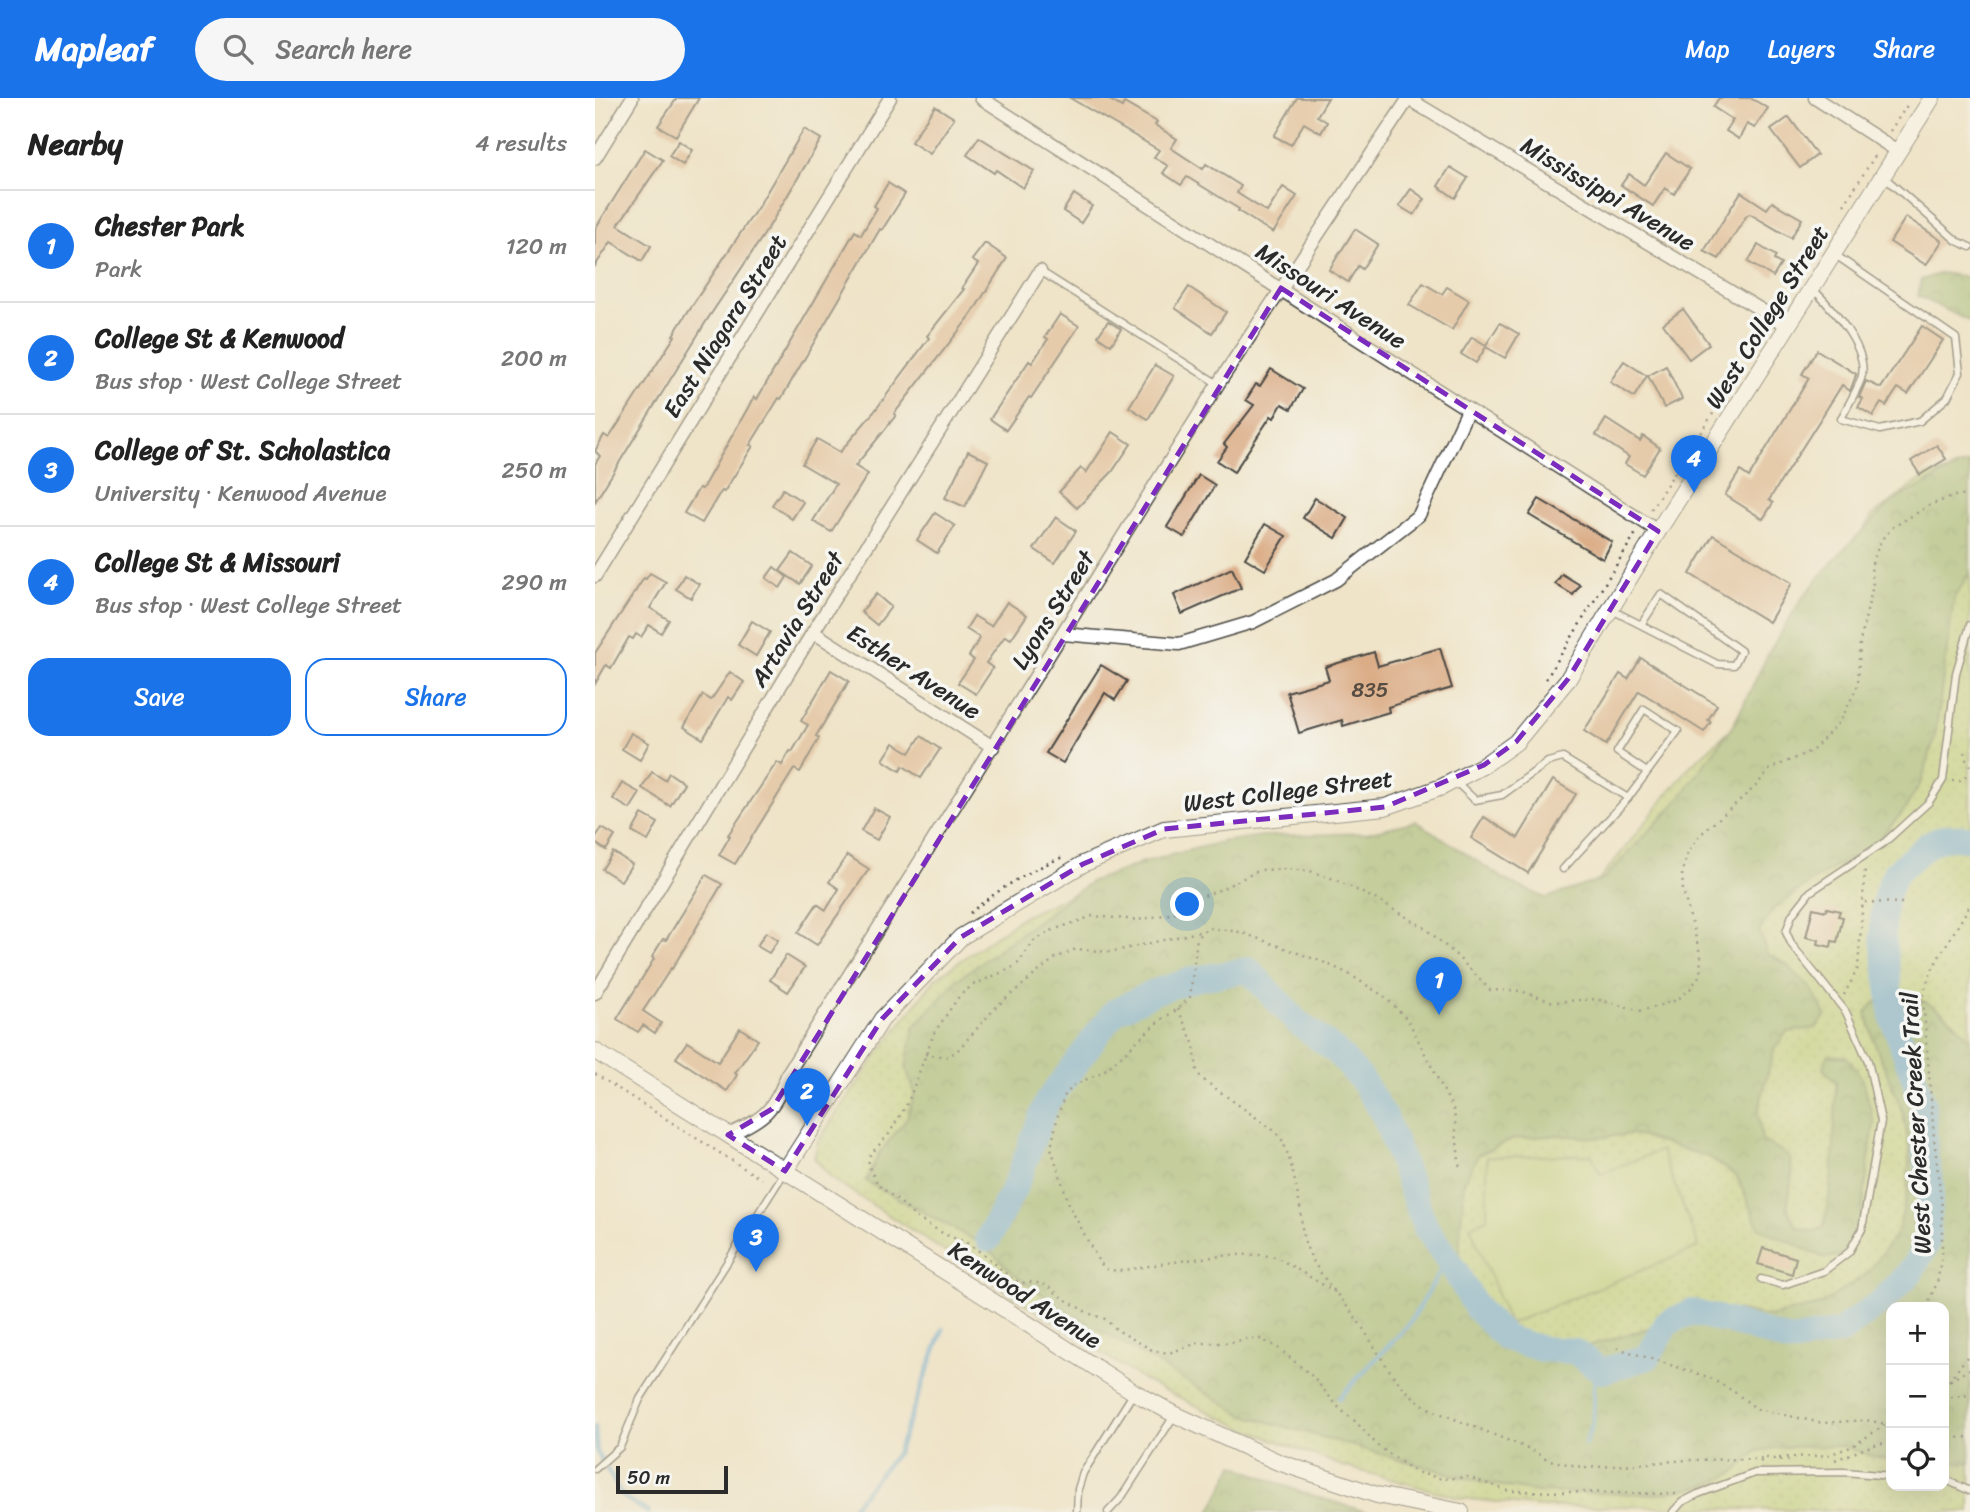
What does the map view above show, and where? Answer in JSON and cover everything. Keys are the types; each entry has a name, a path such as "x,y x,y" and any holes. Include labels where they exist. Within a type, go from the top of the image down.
{"street":[{"path":"595,158 632,98"},
{"name":"East Niagara Street","path":"595,576 890,98"},
{"name":"Missouri Avenue","path":"981,98 1658,531"},
{"name":"Lyons Street","path":"728,1135 752,1124 772,1109 789,1073 1218,384 1408,98"},
{"name":"Mississippi Avenue","path":"1408,98 1788,326"},
{"path":"1815,98 1899,152"},
{"name":"West College Street","path":"785,1171 882,1019 961,937 1083,863 1164,829 1385,807 1455,780 1484,765 1516,742 1568,679 1658,531 1932,98"},
{"name":"Artavia Street","path":"595,993 813,632 1040,271"},
{"path":"1063,634 1179,644 1253,622 1336,580 1419,515 1468,410"},
{"name":"Esther Avenue","path":"813,632 993,747"},
{"name":"Kenwood Avenue","path":"595,1051 1174,1415 1278,1462 1377,1495 1461,1512"}],"lane":[{"path":"1883,176 1957,241 1970,247"},
{"path":"1812,288 1838,314 1860,354 1862,377 1841,419 1879,429 1920,421 1947,398 1960,373 1956,338 1834,254"},
{"path":"1040,271 1218,384"},
{"path":"1611,609 1641,625 1717,664 1734,665 1741,651 1661,594 1641,625"},
{"path":"1761,1279 1783,1286 1824,1270 1849,1252 1862,1229 1881,1121 1868,1061 1846,1013 1793,945 1786,932 1792,915 1810,892 1885,842 1929,802 1943,780 1956,673 1970,625"},
{"path":"1563,869 1628,798 1678,731 1644,709 1617,752 1647,772"},
{"path":"1455,780 1475,800 1502,795 1548,762 1563,758 1628,798"},
{"name":"West College Street","path":"595,1469 620,1447 641,1399 785,1171"},
{"path":"1077,1512 1078,1489 1083,1473 1134,1392"},
{"path":"1108,1512 1121,1498 1174,1415"},
{"path":"1673,1512 1682,1502 1698,1494 1755,1473 1845,1472 1886,1476"},
{"path":"1949,1481 1970,1490"}],"path":[{"path":"1840,212 1913,98"},
{"path":"1546,680 1716,408"},
{"path":"1677,1494 1509,1491 1468,1477 1442,1479 1416,1472 1378,1446 1340,1409 1312,1376 1277,1347 1260,1339 1248,1338 1230,1343 1198,1343 1169,1353 1154,1351 1117,1330 1105,1319 1088,1313 1061,1297 1047,1286 1012,1279 985,1255 965,1242 946,1235 915,1217 878,1185 870,1174 870,1156 889,1135 908,1102 934,1033 960,995 973,985 1016,966 1034,942 1050,931 1093,916 1138,920 1174,913 1191,901 1260,870 1310,871 1334,878 1377,900 1425,928 1490,990 1521,991 1553,1002 1595,999 1641,1012 1677,1000 1690,989 1700,975 1701,957 1696,932 1683,891 1682,872 1688,852 1702,834 1756,786 1770,769 1813,750 1842,720 1858,685 1860,641 1873,585 1871,566 1881,540 1893,527 1932,504 1958,495 1970,496"},
{"path":"1965,752 1970,766"},
{"path":"1943,780 1960,781 1970,773"},
{"path":"963,918 984,901 1045,864 1069,854"},
{"path":"1839,1004 1858,968 1866,855"},
{"path":"1863,902 1903,902"},
{"name":"West Chester Creek Trail","path":"1928,1302 1937,1283 1942,1254 1942,1218 1923,998 1926,981 1961,924 1970,904"},
{"path":"925,1054 946,1057 956,1052 997,1006 1054,959 1076,949 1111,952 1210,928 1240,932 1349,974 1385,998 1408,1020 1454,1111 1460,1171"},
{"path":"1203,931 1197,938 1190,998 1159,1021 1102,1072 1074,1085 1065,1095 1051,1148 1070,1207 1099,1262 1107,1269 1117,1271 1227,1257 1268,1255 1335,1293"},
{"path":"1178,1009 1193,1045 1201,1078 1276,1132 1282,1140 1300,1205 1303,1237 1308,1250 1335,1293 1360,1324 1382,1362 1401,1387 1417,1402 1527,1448 1549,1460 1586,1468 1687,1460 1828,1455 1851,1447 1886,1424"},
{"path":"595,1074 761,1179"},
{"path":"1617,1348 1708,1377 1757,1409 1822,1423 1866,1420 1886,1424"},
{"path":"1949,1381 1970,1353"},
{"path":"1949,1381 1970,1369"},
{"path":"1949,1397 1970,1395"},
{"path":"1949,1438 1970,1437"},
{"path":"1827,1464 1886,1443"},
{"path":"1757,1464 1767,1458 1803,1462"}],"highlighted area":[{"path":"1281,288 1658,531 1568,679 1516,742 1484,765 1385,807 1164,829 1083,864 961,937 882,1019 785,1171 728,1135 772,1109"}],"green space":[{"path":"1941,273 1970,280 1970,322 1918,296 1921,280"},
{"path":"1970,463 1970,573 1954,598 1935,736 1922,781 1903,812 1876,842 1773,909 1759,931 1767,954 1786,964 1811,988 1826,1015 1816,1028 1787,1032 1774,1050 1758,1112 1762,1141 1790,1158 1792,1175 1787,1208 1797,1227 1813,1232 1824,1227 1833,1155 1836,1082 1823,1069 1828,1055 1847,1057 1863,1080 1874,1123 1859,1232 1849,1254 1825,1258 1759,1228 1737,1177 1709,1157 1633,1134 1595,1138 1559,1135 1513,1139 1478,1155 1464,1181 1459,1252 1470,1297 1504,1327 1543,1341 1581,1348 1683,1318 1736,1310 1768,1317 1820,1305 1869,1272 1898,1231 1907,1193 1910,1149 1902,1110 1876,1047 1866,1012 1874,1003 1896,991 1928,1003 1946,1015 1970,1039 1970,1463 1949,1461 1949,1302 1886,1302 1886,1459 1843,1446 1781,1447 1757,1451 1734,1473 1707,1485 1658,1494 1538,1492 1479,1482 1244,1415 1056,1304 1014,1274 984,1245 866,1181 878,1155 907,1118 915,1093 906,1068 914,1027 958,979 1092,881 1144,863 1140,863 1221,842 1262,836 1366,833 1416,821 1509,882 1546,898 1604,879 1680,798 1734,724 1769,652 1802,598 1841,552 1893,501 1957,467"},
{"path":"1970,467 1970,1512 1918,1512 1909,1509 1817,1511 1623,1506 1541,1507 1460,1498 1342,1466 1243,1428 1145,1381 831,1178 814,1158 818,1141 879,1052 936,978 1022,917 1140,863 1246,849 1516,936 1597,883 1691,765 1768,696 1871,517 1926,476"},
{"path":"1661,1150 1699,1247 1509,1324 1470,1226 1487,1219 1487,1157 1592,1155 1600,1174"},
{"path":"1234,1465 1300,1492 1368,1512 1210,1512"}],"building":[{"path":"677,98 699,98 676,136 658,126"},
{"path":"1070,98 1106,98 1122,107 1124,103 1157,122 1155,125 1177,139 1171,148 1203,169 1206,164 1241,186 1237,193 1267,212 1283,187 1297,196 1273,233 1187,177 1181,185 1163,173 1168,166 1154,157 1159,150"},
{"path":"1297,98 1328,98 1317,116 1327,122 1321,133 1304,123 1291,145 1274,136"},
{"path":"1719,98 1750,98 1768,108 1755,128 1747,124 1739,139 1726,131 1733,120 1713,107"},
{"path":"935,106 954,118 930,154 911,142"},
{"path":"1789,117 1817,155 1800,168 1771,130"},
{"path":"804,129 821,139 767,230 707,320 595,502 595,464 600,456 595,451 604,435 609,438 689,310 758,207"},
{"path":"979,137 1034,171 1023,188 967,155"},
{"path":"679,141 692,150 683,165 669,156"},
{"path":"645,149 663,160 618,225 651,246 642,261 611,242 595,266 595,229"},
{"path":"1666,153 1690,169 1674,194 1665,188 1653,206 1621,185 1629,174 1644,185"},
{"path":"1450,167 1468,178 1455,198 1438,186"},
{"path":"888,183 905,194 882,230 880,229 781,399 779,398 750,445 753,446 702,523 684,513 699,488 702,489 754,397 757,399 855,231 861,235"},
{"path":"1411,189 1425,199 1414,215 1399,206"},
{"path":"1741,192 1767,209 1772,202 1802,219 1791,238 1750,214 1747,215 1719,259 1704,251"},
{"path":"1074,194 1092,206 1081,223 1063,211"},
{"path":"1906,217 1942,241 1926,265 1890,242"},
{"path":"1355,229 1378,244 1362,269 1358,266 1348,282 1329,270"},
{"path":"985,243 1007,258 971,315 855,466 868,474 831,532 813,521 836,484 802,464 817,439 840,452 874,412 929,338 927,336 964,289 962,288 978,264 972,260"},
{"path":"1758,245 1776,256 1774,260 1781,264 1773,277 1748,262"},
{"path":"1423,283 1442,294 1447,287 1469,300 1452,330 1409,305"},
{"path":"1189,287 1226,312 1212,333 1175,308"},
{"path":"1683,309 1709,344 1689,359 1663,324"},
{"path":"1060,314 1079,326 1006,430 990,419 1029,361 1032,363 1048,339 1045,337"},
{"path":"1108,321 1121,329 1111,345 1098,336"},
{"path":"1500,323 1519,334 1505,358 1486,347 1476,363 1461,354 1472,337 1486,345"},
{"path":"1922,326 1943,340 1908,394 1898,388 1886,406 1881,403 1873,416 1858,407 1863,399 1859,397 1866,381 1881,388"},
{"path":"1817,350 1856,374 1855,378 1850,391 1842,385 1769,500 1773,503 1763,519 1725,495 1740,471 1749,477 1809,378 1802,374"},
{"path":"1624,361 1647,376 1634,397 1610,382"},
{"path":"1155,365 1174,376 1148,419 1129,407"},
{"path":"1666,366 1682,399 1664,408 1648,376"},
{"path":"1271,369 1303,389 1291,409 1282,404 1274,418 1271,416 1234,472 1217,461 1227,447 1224,444 1254,405 1246,400 1256,384 1260,386"},
{"path":"1606,419 1640,441 1643,436 1660,448 1643,475 1625,464 1629,457 1596,435"},
{"path":"1113,432 1131,444 1112,472 1077,508 1059,492 1081,468 1086,473"},
{"path":"1937,445 1946,459 1920,475 1911,461"},
{"path":"968,451 988,461 965,507 945,498"},
{"path":"1199,475 1215,485 1184,537 1167,527"},
{"path":"783,489 803,502 792,519 772,505"},
{"path":"1315,498 1348,518 1336,538 1303,518"},
{"path":"1539,499 1612,542 1603,559 1529,515"},
{"path":"935,513 955,526 937,553 917,540"},
{"path":"1056,517 1076,531 1055,563 1034,549"},
{"path":"1265,524 1286,536 1265,570 1245,558"},
{"path":"1713,535 1792,583 1769,622 1690,574"},
{"path":"793,553 812,566 800,584 780,571"},
{"path":"774,567 787,577 780,588 766,578"},
{"path":"1232,568 1241,588 1182,614 1174,595"},
{"path":"650,573 666,582 650,608 669,620 661,633 649,625 641,637 636,634 633,639 629,637 611,668 606,665 595,684 595,653 644,578"},
{"path":"1562,574 1580,585 1573,595 1555,584"},
{"path":"684,575 699,584 691,598 676,589"},
{"path":"876,594 891,607 877,625 861,612"},
{"path":"1007,602 1027,615 1011,639 1005,636 986,663 993,668 976,694 958,683 974,660 969,656 980,638 966,629 974,616 991,626"},
{"path":"752,621 770,632 756,656 738,645"},
{"path":"1440,648 1452,688 1388,707 1389,712 1343,726 1342,720 1299,733 1287,692 1329,680 1325,667 1374,652 1378,666"},
{"path":"1641,658 1717,705 1704,732 1639,691 1606,745 1584,731 1620,674 1628,679"},
{"path":"1101,665 1127,681 1115,700 1105,693 1063,763 1046,753"},
{"path":"831,670 849,681 816,736 819,738 800,772 794,769 735,864 719,855 730,836 728,835 777,762 782,765 790,751 792,752 808,725 801,721"},
{"path":"730,672 744,682 732,700 728,697 703,739 684,727 703,695 711,700"},
{"path":"631,733 649,743 640,760 622,749"},
{"path":"921,736 940,749 921,778 903,766 900,771 883,760 894,743 910,753"},
{"path":"652,772 665,780 669,773 684,783 670,806 642,788"},
{"path":"1553,780 1576,794 1528,873 1471,838 1484,817 1518,838"},
{"path":"622,783 640,793 630,809 613,799"},
{"path":"874,808 890,817 877,840 861,831"},
{"path":"642,814 658,823 648,841 632,832"},
{"path":"602,828 615,836 606,850 595,843 595,838"},
{"path":"613,852 632,864 621,881 602,869"},
{"path":"847,855 869,869 817,945 798,933 817,904 826,910 839,889 829,882"},
{"path":"706,875 722,884 672,969 643,1011 661,1023 655,1033 643,1025 638,1032 617,1019 654,959 652,957 663,939 666,940"},
{"path":"1813,908 1840,911 1838,916 1843,917 1837,942 1832,941 1831,947 1806,937"},
{"path":"766,932 778,940 769,953 757,946"},
{"path":"786,955 805,967 788,992 770,980"},
{"path":"740,1028 758,1040 735,1073 737,1075 727,1091 676,1058 687,1042 718,1062"},
{"path":"1763,1248 1796,1258 1792,1274 1758,1264"}],"waterway":[{"path":"988,1239 1016,1184 1047,1102 1114,1012 1154,992 1194,979 1249,970 1296,1021 1337,1052 1362,1080 1385,1117 1425,1226 1477,1309 1506,1338 1542,1349 1574,1351 1602,1371 1648,1357 1667,1323 1691,1312 1790,1341 1840,1332 1882,1301 1911,1272 1927,1243 1931,1185 1925,1154 1923,1103 1893,1019 1883,938 1883,913 1887,892 1896,872 1930,843 1946,837 1970,838"},
{"path":"1339,1398 1409,1324 1447,1260"},
{"path":"848,1512 897,1453 943,1329"},
{"path":"1585,1444 1593,1422 1594,1385 1602,1371"},
{"path":"595,1427 597,1452 623,1497 648,1512"}],"place":[{"name":"College St & Missouri","path":"1694,493"},
{"name":"Chester Park","path":"1439,1015"},
{"name":"College St & Kenwood","path":"807,1126"},
{"name":"College of St. Scholastica","path":"756,1272"}]}
